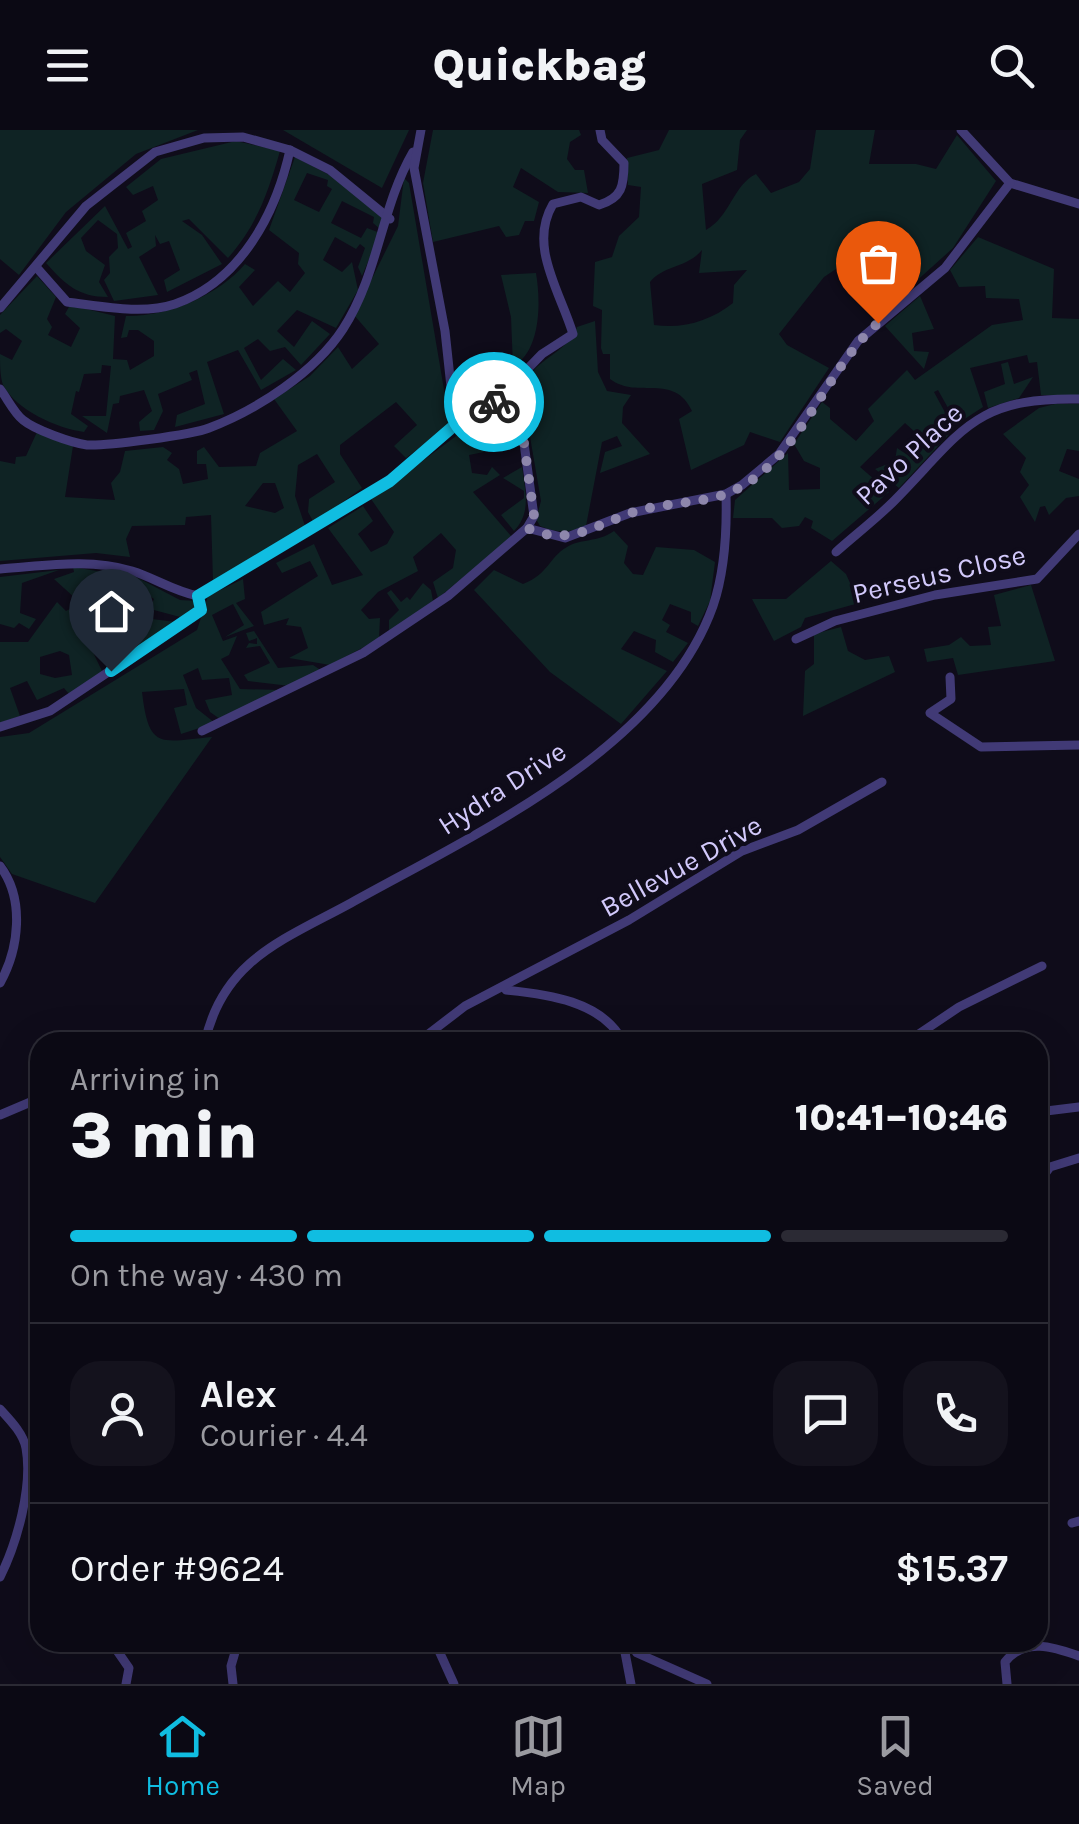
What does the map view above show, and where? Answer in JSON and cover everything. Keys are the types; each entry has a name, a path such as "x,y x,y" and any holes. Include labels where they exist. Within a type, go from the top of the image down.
{"street":[{"path":"421,130 414,168 445,330 456,424"},
{"path":"0,570 84,562 134,572 171,590 198,596 390,481 456,424 480,415 542,354 574,334 546,264 542,223 553,204 581,197 599,206 614,200 624,186 624,163 602,140 600,130"},
{"path":"962,130 1010,183 1079,204"},
{"path":"0,308 86,206 154,152 204,138 243,137 290,150 330,170 390,219"},
{"path":"0,389 23,421 86,445 206,430 263,401 305,369 341,333 364,293 390,219 396,181 419,142"},
{"path":"37,268 67,302 120,309 175,304 228,272 261,231 281,188 290,150"},
{"path":"527,528 565,538 651,507 726,494 779,454 858,340 945,268 1010,183"},
{"path":"202,731 363,653 448,596 527,528 534,516 519,407 505,392"},
{"name":"Pavo Place","path":"836,552 895,500 959,430 997,408 1029,398 1079,400"},
{"name":"Hydra Drive","path":"208,1032 221,994 238,971 268,948 463,841 562,778 614,740 649,704 698,639 712,606 721,574 726,494"},
{"name":"Perseus Close","path":"796,638 835,621 935,594 1038,580 1079,534"},
{"path":"0,727 50,712 201,610 198,596"},
{"path":"950,677 951,699 930,714 968,742 980,748 1079,744"},
{"name":"Bellevue Drive","path":"431,1032 465,1006 503,990 742,851 798,830 882,782"},
{"path":"0,866 15,902 16,924 15,945 0,983"},
{"path":"922,1032 959,1007 1042,966"},
{"path":"503,990 552,994 594,1013 613,1032"},
{"path":"0,1115 30,1102"},
{"path":"1048,1111 1079,1107"},
{"path":"1048,1170 1079,1158"},
{"path":"0,1409 25,1445 26,1459 19,1530 0,1577"},
{"path":"1048,1648 1079,1656"},
{"path":"118,1652 129,1668 126,1684"},
{"path":"233,1684 235,1652"},
{"path":"440,1652 454,1684"},
{"path":"627,1652 631,1684"},
{"path":"635,1652 707,1684"},
{"path":"1007,1684 1006,1662 1017,1652"}],"green space":[{"path":"0,130 198,130 136,154 66,212 19,275 0,259"},
{"path":"283,130 409,130 382,188"},
{"path":"433,130 579,130 581,135 570,142 567,159 575,170 584,170 588,193 558,192 521,168 513,187 539,202 534,221 525,221 519,235 506,237 499,226 433,242 423,183"},
{"path":"669,130 747,130 740,140 737,170 702,184 706,230 756,174 771,193 799,182 810,169 816,130 875,130 869,164 916,164 936,169 957,135 996,181 953,248 902,294 866,249 824,277 779,334 787,345 829,368 780,442 750,432 744,445 691,470 679,419 692,411 676,392 621,385 610,379 610,354 603,354 601,348 602,310 593,306 595,262 612,257 619,236 639,217 641,187 628,185 627,158 659,150","holes":["702,250 699,273 747,270 734,285 733,303 724,309 686,325 654,325 650,282"]},
{"path":"236,141 280,151 260,208 228,258 189,219 182,221 202,235 222,264 167,292 164,280 180,270 169,241 160,244 155,235 156,246 139,257 158,295 114,301 104,280 110,273 109,257 118,248 117,234 98,220 81,238 86,251 105,265 99,282 108,297 88,295 73,288 46,263 105,206 128,249 132,247 126,233 146,221 142,211 158,200 153,186 133,195 126,187 161,159"},
{"path":"295,157 341,181 386,218 380,229 373,223 374,217 342,201 331,223 361,238 367,228 380,233 362,276 358,267 365,248 360,244 356,249 335,237 323,260 342,272 352,262 358,290 336,328 297,310 277,331 294,347 312,321 330,334 301,365 285,347 270,351 258,339 244,348 261,380 283,359 296,370 261,390 238,350 207,362 224,414 175,427 177,415 205,404 197,370 189,373 192,380 158,394 163,411 154,430 140,431 139,422 152,411 144,390 120,396 119,403 113,404 107,433 82,416 106,416 111,366 102,365 101,373 84,374 79,392 76,391 71,414 88,426 84,432 39,417 18,403 3,385 0,354 12,360 22,341 6,329 0,333 0,315 37,276 56,297 47,319 52,327 48,335 71,347 80,328 65,314 70,305 115,316 113,359 127,360 130,370 154,356 154,341 138,330 129,330 127,337 121,338 126,316 158,313 191,302 221,285 245,264 255,270 239,287 253,306 278,281 290,292 305,273 298,264 299,253 269,230","holes":["307,173 328,180 327,186 332,189 319,212 294,200"]},
{"path":"404,178 409,183 450,425 406,458 394,446 417,425 396,402 340,445 340,454 362,488 314,523 308,512 309,499 335,482 317,454 298,465 295,496 305,526 213,581 211,515 186,517 185,525 132,526 126,539 130,557 96,553 0,561 0,461 15,464 16,457 26,456 37,432 73,446 65,497 115,500 111,483 120,472 125,451 163,447 172,453 167,460 179,469 183,484 208,479 206,464 197,464 197,451 204,447 219,467 256,466 260,453 297,431 274,399 310,376 338,347 352,369 379,344 354,315 398,226","holes":["263,483 275,483 284,508 275,513 245,506"]},
{"path":"978,237 1054,269 1052,318 1079,319 1079,395 1041,395 1037,362 1029,363 1027,355 970,368 983,407 957,424 938,390 934,392 954,429 899,488 875,469 895,461 897,448 912,458 926,442 905,423 860,467 889,492 832,541 811,528 813,521 805,517 799,526 782,528 772,518 733,518 735,500 788,453 789,490 820,489 820,468 804,461 794,444 822,402 830,408 830,419 856,441 874,421 868,409 907,370 915,380 992,325 1023,320 1019,299 986,298 985,286 959,287 950,270"},
{"path":"536,273 538,311 534,338 513,367 511,317 501,275"},
{"path":"920,296 934,329 912,333 914,351 929,352 924,369 885,326"},
{"path":"595,321 598,372 607,391 631,395 623,407 622,423 650,454 600,473 605,452 622,446 617,436 602,442 586,526 552,530 540,526 536,519 541,501 522,390 533,371 566,344 577,327"},
{"path":"1008,362 1014,384 1033,377 1019,398 988,408 984,392 1005,384 1001,364"},
{"path":"1079,404 1079,451 1067,449 1059,471 1079,479 1079,496 1066,498 1049,515 1045,506 1040,507 1035,522 1020,497 1029,485 1020,472 1026,458 1003,434 1039,408"},
{"path":"467,428 484,452 469,455 472,473 487,475 492,467 500,475 473,492 512,537 438,598 433,582 453,568 456,550 441,533 413,557 418,571 378,592 361,610 369,619 380,618 379,639 330,665 289,658 308,648 301,627 286,625 289,618 264,625 261,612 318,576 310,561 282,573 276,563 314,544 332,585 363,575 328,528 363,506 373,521 358,534 371,552 387,544 394,532 371,499"},
{"path":"522,467 526,492 525,508 514,531 501,515 524,498 524,491 503,478"},
{"path":"614,531 628,546 624,563 633,574 643,575 656,547 694,550 715,562 710,601 698,626 691,622 691,612 670,604 662,620 670,625 666,632 688,643 673,662 655,652 656,640 634,631 621,649 667,671 621,724 550,672 474,590 494,570 523,584 538,576 567,547"},
{"path":"831,561 846,574 859,603 805,618 801,627 774,641 752,599 786,599"},
{"path":"73,567 138,578 180,600 197,601 197,609 184,618 150,609 154,599 144,592 130,600 127,597 118,614 141,624 144,618 176,622 111,668 106,654 116,645 110,631 88,642 103,673 69,694 64,688 37,700 27,681 10,688 20,716 0,723 0,642 28,642 57,602 66,611 74,607 75,598 54,579 74,572","holes":["60,651 69,655 72,675 55,678 40,674 40,657"]},
{"path":"59,570 22,583 20,613 36,619 29,629 19,623 14,628 0,624 0,577"},
{"path":"243,579 245,599 236,603 254,626 225,637 244,625 233,604 212,615 223,641 237,636 229,655 221,659 240,689 280,690 220,719 210,712 205,700 232,695 229,678 202,680 198,668 183,675 196,708 215,723 181,734 174,708 187,705 184,689 142,692 148,724 160,738 212,737 95,903 12,874 0,857 0,737 29,733 197,630 208,596"},
{"path":"423,583 431,590 433,601 389,632 389,620 399,610 387,593 391,590 401,602 407,597 410,600"},
{"path":"1031,585 1055,661 958,675 953,658 927,662 924,649 949,645 961,637 970,646 991,645 988,627 1001,626 994,595"},
{"path":"841,627 848,651 865,660 889,656 895,672 803,716 805,671 814,664 814,634"},
{"path":"254,631 278,668 313,665 322,671 290,686 248,681 244,675 270,663 260,646 246,648 249,643 257,644 257,638 249,641 246,633"}],"way so far":[{"path":"494,402 505,392 519,407 534,516 527,528 543,536 565,538 630,513 726,494 742,485 779,454 841,362 878,323"}],"route":[{"path":"111,671 201,610 198,596 390,481 456,424 480,415 494,402"}]}
